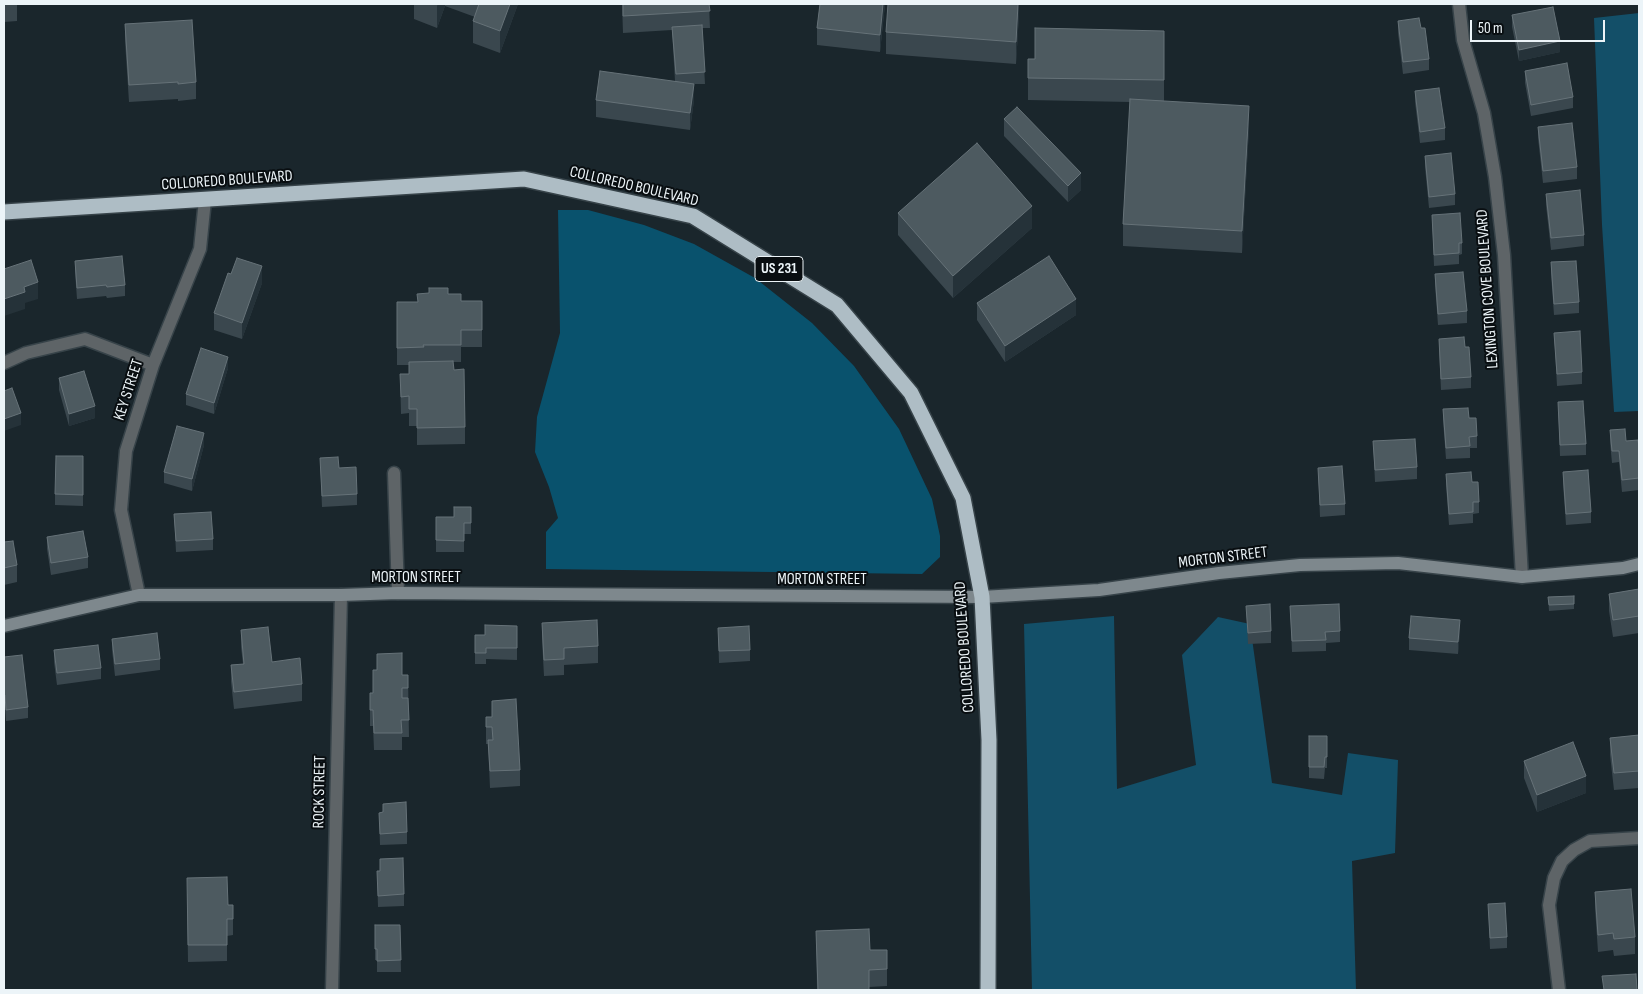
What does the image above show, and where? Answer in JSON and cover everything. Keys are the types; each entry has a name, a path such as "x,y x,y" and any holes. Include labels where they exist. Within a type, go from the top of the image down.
{"highway":[{"name":"COLLOREDO BOULEVARD","path":"4,212 524,179 693,216 837,305 911,393 963,498 982,597 990,740 988,990"}],"street":[{"name":"LEXINGTON COVE BOULEVARD","path":"1459,4 1463,40 1484,113 1496,187 1504,255 1522,577"},
{"name":"KEY STREET","path":"140,594 121,510 126,451 153,366 200,248 205,200"},
{"path":"4,363 26,353 85,339 153,366"},
{"path":"394,473 398,593"},
{"name":"MORTON STREET","path":"4,626 140,594 341,595 398,593 982,597 1099,590 1219,573 1300,565 1398,563 1522,577 1623,568 1639,564"},
{"name":"ROCK STREET","path":"332,990 341,595"},
{"path":"1559,990 1550,905 1554,878 1562,861 1574,850 1590,841 1639,838"}],"shaded area":[{"path":"1639,13 1639,411 1614,412 1602,225 1594,18"},
{"path":"558,210 588,210 644,225 694,244 755,278 812,323 854,366 899,429 932,499 940,536 940,557 922,574 546,569 546,532 558,518 549,487 535,452 537,417 560,333"},
{"path":"1114,616 1117,789 1196,765 1182,655 1218,617 1250,624 1272,783 1342,795 1348,753 1398,760 1395,853 1352,861 1356,990 1032,990 1024,624"}],"building":[{"path":"479,4 510,4 500,31 473,21"},
{"path":"623,4 709,4 710,11 623,16"},
{"path":"820,4 883,4 880,35 817,28"},
{"path":"888,4 1018,4 1016,42 886,32"},
{"path":"1553,7 1560,41 1519,50 1512,15"},
{"path":"1419,18 1421,28 1425,28 1429,59 1403,62 1398,21"},
{"path":"192,20 196,82 129,85 125,24"},
{"path":"702,25 705,72 676,74 672,27"},
{"path":"1035,28 1164,31 1164,80 1028,78 1028,59 1035,59"},
{"path":"1567,63 1573,97 1531,105 1525,71"},
{"path":"600,71 694,84 690,113 596,100"},
{"path":"1439,88 1445,128 1420,132 1415,91"},
{"path":"1130,99 1249,106 1242,231 1123,224"},
{"path":"1017,107 1081,173 1068,186 1004,119"},
{"path":"1572,123 1577,167 1543,171 1538,127"},
{"path":"977,143 1032,206 953,276 898,213"},
{"path":"1451,153 1455,194 1429,197 1425,156"},
{"path":"1580,190 1584,235 1551,238 1546,194"},
{"path":"1460,213 1462,243 1459,243 1459,253 1434,255 1432,215"},
{"path":"122,256 125,285 77,288 75,261"},
{"path":"1049,256 1076,299 1005,346 977,303"},
{"path":"237,258 262,266 242,323 214,313 228,273 231,274"},
{"path":"31,260 38,282 24,287 25,292 4,299 4,269"},
{"path":"1576,261 1579,302 1554,304 1551,262"},
{"path":"1463,272 1467,311 1438,314 1435,274"},
{"path":"429,288 448,288 448,294 461,294 461,301 482,301 482,330 461,330 461,345 423,345 424,347 397,348 397,302 418,302 417,294 429,293"},
{"path":"1580,331 1582,372 1557,374 1554,333"},
{"path":"1464,337 1465,347 1469,347 1471,377 1441,379 1439,339"},
{"path":"201,348 228,357 214,403 186,394"},
{"path":"453,361 454,370 464,369 465,427 417,428 417,409 409,409 409,396 401,397 400,374 409,374 409,362"},
{"path":"84,371 95,406 69,414 59,378"},
{"path":"12,388 21,413 4,419 4,391"},
{"path":"1583,401 1586,444 1560,445 1558,402"},
{"path":"1468,408 1469,418 1476,418 1477,436 1469,437 1470,446 1446,448 1443,409"},
{"path":"177,426 204,433 192,479 164,472"},
{"path":"1625,429 1626,441 1638,440 1639,478 1622,480 1619,451 1612,451 1610,430"},
{"path":"1415,439 1417,467 1375,470 1373,441"},
{"path":"56,456 83,456 83,495 55,494"},
{"path":"338,457 339,468 356,467 357,494 322,496 320,458"},
{"path":"1342,466 1345,504 1320,505 1318,468"},
{"path":"1588,470 1591,512 1566,514 1563,472"},
{"path":"1471,472 1472,482 1478,482 1479,502 1473,502 1473,512 1449,514 1446,474"},
{"path":"454,507 471,507 471,523 464,523 464,541 436,540 436,517 454,517"},
{"path":"211,512 213,539 176,541 174,514"},
{"path":"83,531 88,557 51,563 47,537"},
{"path":"13,541 17,565 4,568 4,542"},
{"path":"1639,589 1639,616 1613,620 1609,594"},
{"path":"1574,596 1574,604 1549,605 1548,597"},
{"path":"1270,604 1271,631 1248,633 1246,606"},
{"path":"1339,604 1340,631 1325,632 1326,640 1292,641 1290,606"},
{"path":"1411,616 1460,620 1458,642 1409,638"},
{"path":"597,620 598,646 564,648 564,659 544,660 542,623"},
{"path":"485,625 517,626 517,648 486,648 486,653 475,653 475,635 485,635"},
{"path":"749,626 750,650 719,651 718,628"},
{"path":"268,627 272,662 300,658 302,684 234,692 231,665 244,664 241,630"},
{"path":"157,633 160,659 115,664 112,639"},
{"path":"98,645 101,668 57,673 54,650"},
{"path":"402,653 402,675 408,675 408,688 402,688 402,698 408,698 409,720 401,720 402,733 374,733 373,710 370,710 370,693 373,693 373,670 377,670 377,654"},
{"path":"22,655 28,707 6,710 4,657"},
{"path":"516,699 520,770 490,771 488,740 493,740 492,727 486,727 486,717 492,717 492,701"},
{"path":"1639,735 1639,771 1614,773 1610,738"},
{"path":"1309,736 1327,736 1327,757 1325,757 1324,767 1309,767"},
{"path":"1573,742 1586,776 1537,795 1524,761"},
{"path":"406,802 407,832 380,834 379,813 383,812 383,804"},
{"path":"403,858 404,894 378,896 377,871 380,871 380,859"},
{"path":"227,877 228,905 233,905 233,919 227,919 227,945 188,945 187,878"},
{"path":"1631,889 1635,937 1614,939 1613,933 1598,935 1595,892"},
{"path":"1505,903 1507,937 1490,938 1488,904"},
{"path":"375,925 400,925 401,960 377,961"},
{"path":"869,929 870,950 887,950 887,969 869,970 869,990 818,990 816,931"},
{"path":"1636,974 1637,990 1604,990 1602,976"}]}
